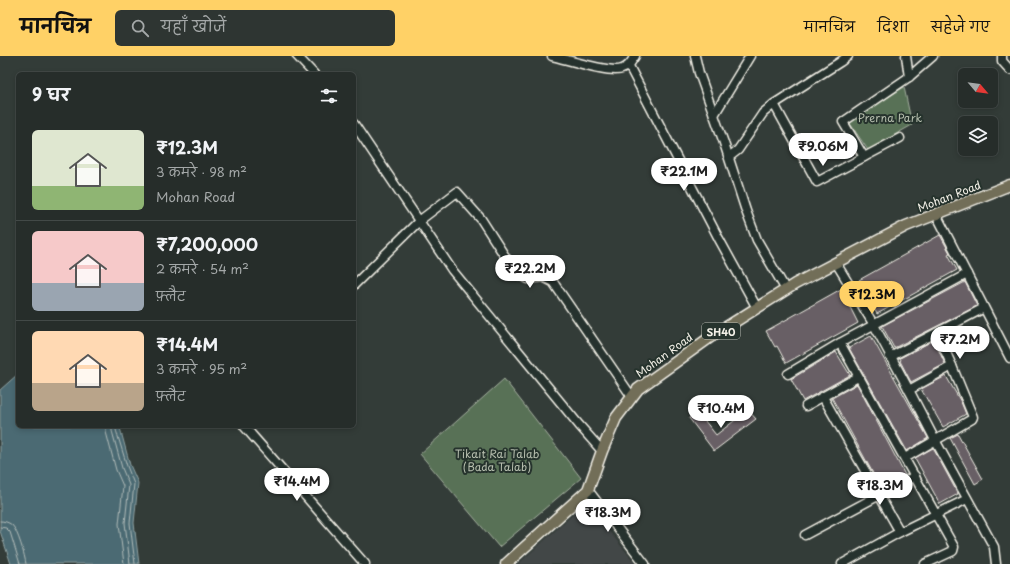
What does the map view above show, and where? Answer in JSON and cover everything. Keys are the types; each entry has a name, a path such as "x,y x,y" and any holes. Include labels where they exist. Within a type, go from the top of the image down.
{"main road":[{"name":"Mohan Road","path":"506,564 588,490 616,418 638,389 706,340 786,290 906,226 1010,186"}],"street":[{"path":"297,56 312,72"},
{"path":"552,56 562,57 605,69 621,70 629,66 635,56"},
{"path":"695,56 699,73 757,240 786,290"},
{"path":"714,115 750,56"},
{"path":"729,157 738,150 763,113 774,104 848,56"},
{"path":"906,56 909,77"},
{"path":"864,157 843,122 909,77 933,56"},
{"path":"1002,56 1002,61 1010,70"},
{"path":"629,66 758,308"},
{"path":"774,104 817,182 900,138"},
{"path":"356,127 452,270 602,451"},
{"path":"356,282 419,221 457,192 482,219 515,272 528,279 543,277 553,282 632,397"},
{"path":"936,214 1010,358"},
{"path":"836,263 874,325 934,440 994,547 996,564"},
{"path":"788,374 840,343 967,274"},
{"path":"890,357 984,308"},
{"path":"905,458 973,417 937,333"},
{"path":"840,343 955,548 953,551 925,564"},
{"path":"909,390 952,366"},
{"path":"806,406 858,377"},
{"path":"823,397 878,496 900,532"},
{"path":"246,428 365,564"},
{"path":"804,535 915,476"},
{"path":"588,490 645,564"},
{"path":"842,564 900,532 967,499"}],"shaded area":[{"path":"586,503 636,564 518,564"}],"green space":[{"name":"Prerna Park","path":"904,87 912,125 868,150 849,122"},
{"name":"Tikait Rai Talab (Bada Talab)","path":"504,379 581,478 499,547 420,454"}],"water":[{"path":"16,376 16,428 120,428 130,465 138,483 134,523 139,564 11,564 0,531 0,390"}],"building":[{"path":"940,235 957,270 877,314 859,280"},
{"path":"965,282 977,306 894,348 882,326"},
{"path":"841,289 858,323 786,363 777,346 775,347 766,331"},
{"path":"871,336 928,438 907,451 849,348"},
{"path":"934,340 945,364 911,382 900,361 900,358"},
{"path":"836,352 850,375 803,401 791,379"},
{"path":"946,376 966,414 943,427 921,389"},
{"path":"857,384 905,475 881,488 832,398"},
{"path":"748,410 756,419 714,451 689,418 697,411 716,435"},
{"path":"958,434 983,479 975,484 950,438"},
{"path":"933,448 958,494 940,504 915,458"}]}
